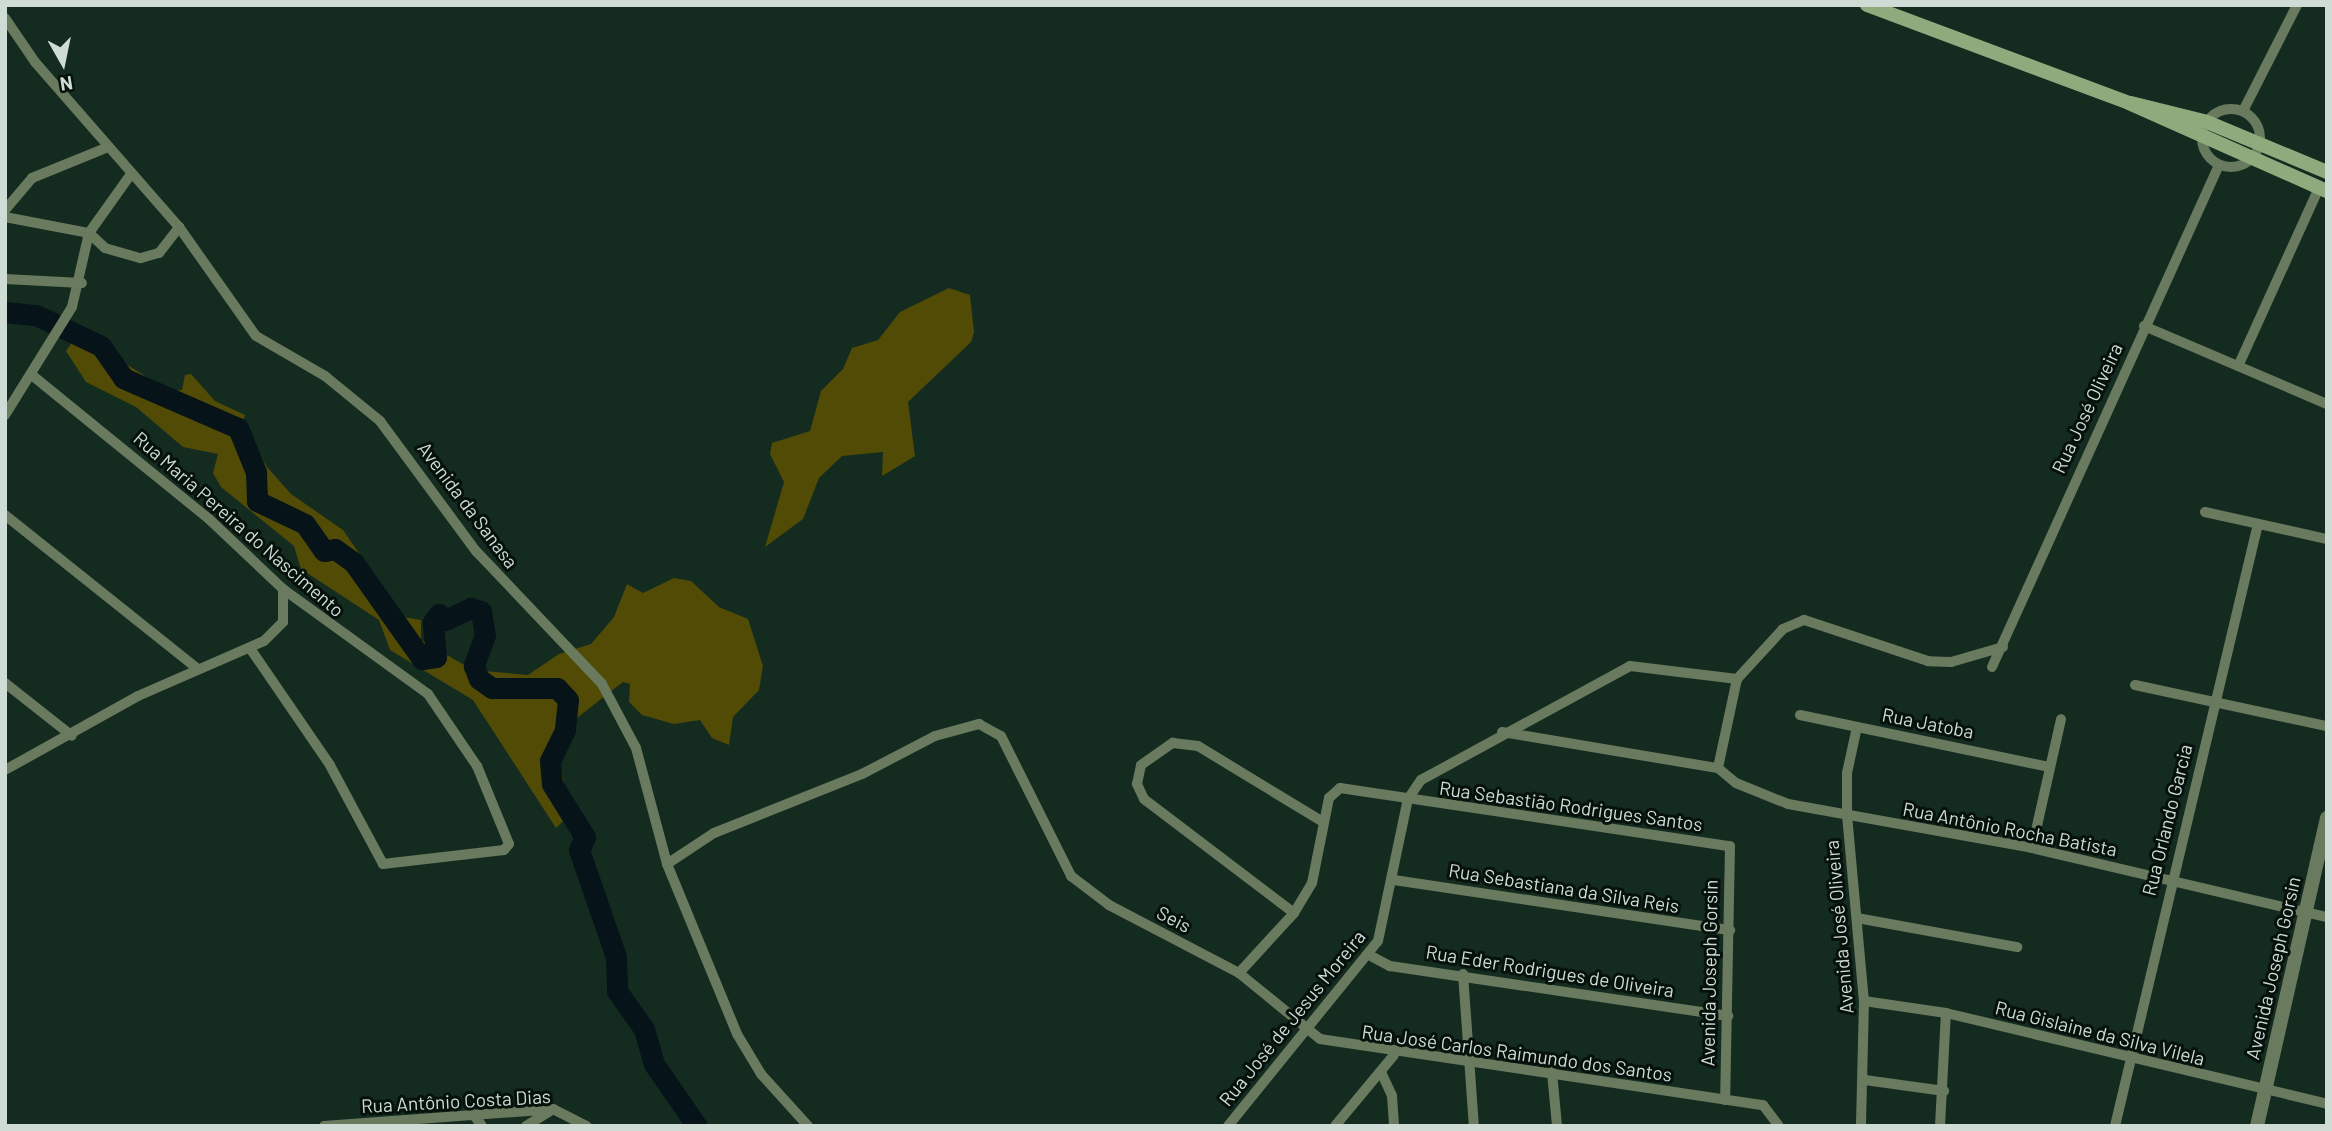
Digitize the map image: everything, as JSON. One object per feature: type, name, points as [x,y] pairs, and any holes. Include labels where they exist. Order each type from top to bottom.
[{"type":"main road","points":[[1867,5],[2129,103],[2323,189]]},
{"type":"main road","points":[[2129,103],[2207,122],[2327,172]]},
{"type":"street","points":[[2243,111],[2297,5]]},
{"type":"street","name":"Avenida da Sanasa","points":[[5,18],[131,174],[179,227],[256,336],[325,376],[380,421],[476,551],[602,684],[636,748],[667,864],[737,1034],[761,1074],[808,1126]]},
{"type":"street","points":[[2230,109],[2243,111],[2259,130],[2260,143],[2252,158],[2231,167],[2219,164],[2202,136],[2207,122],[2230,109]]},
{"type":"street","points":[[5,210],[32,178],[108,146]]},
{"type":"street","name":"Rua José Oliveira","points":[[1992,667],[2219,164]]},
{"type":"street","points":[[5,415],[33,376],[72,307],[82,283],[89,233],[131,174]]},
{"type":"street","points":[[2240,362],[2323,189]]},
{"type":"street","points":[[5,217],[89,233],[106,248],[145,258],[159,253],[179,227]]},
{"type":"street","points":[[5,279],[82,283]]},
{"type":"street","points":[[2144,326],[2240,362],[2327,404]]},
{"type":"street","name":"Rua Maria Pereira do Nascimento","points":[[33,376],[209,519],[283,589],[428,694],[477,766],[510,838],[504,850],[383,864],[330,765],[250,648]]},
{"type":"street","points":[[2205,512],[2327,539]]},
{"type":"street","points":[[5,515],[198,670]]},
{"type":"street","name":"Rua Orlando Garcia","points":[[2115,1126],[2170,879],[2258,524]]},
{"type":"street","points":[[5,770],[198,670],[250,648],[284,622],[283,589]]},
{"type":"street","points":[[1502,732],[1718,768],[1737,679],[1783,629],[1804,620],[1826,622],[1928,661],[1951,662],[2003,647]]},
{"type":"street","points":[[1408,799],[1441,764],[1630,666],[1737,679]]},
{"type":"street","points":[[5,683],[72,736]]},
{"type":"street","points":[[2135,685],[2327,726]]},
{"type":"street","name":"Rua Jatoba","points":[[1800,715],[2049,767]]},
{"type":"street","points":[[2032,848],[2062,719]]},
{"type":"street","name":"Seis","points":[[667,864],[714,833],[862,774],[934,736],[979,724],[1002,736],[1042,824],[1070,876],[1088,890],[1239,973],[1307,1031]]},
{"type":"street","name":"Avenida José Oliveira","points":[[1857,727],[1847,816],[1864,1001],[1865,1080],[1861,1126]]},
{"type":"street","points":[[1239,973],[1294,913],[1312,883],[1323,822],[1198,746],[1173,743],[1140,765],[1137,784],[1144,799],[1294,913]]},
{"type":"street","name":"Rua Antônio Rocha Batista","points":[[1718,768],[1733,781],[1768,796],[1847,816],[2032,848],[2327,917]]},
{"type":"street","name":"Rua Sebastião Rodrigues Santos","points":[[1323,822],[1329,798],[1340,788],[1730,846]]},
{"type":"street","name":"Rua José de Jesus Moreira","points":[[1228,1126],[1369,955],[1385,925],[1408,799]]},
{"type":"street","name":"Avenida Joseph Gorsin","points":[[2257,1126],[2327,818]]},
{"type":"street","name":"Avenida Joseph Gorsin","points":[[1725,1100],[1730,846]]},
{"type":"street","name":"Rua Sebastiana da Silva Reis","points":[[1394,880],[1730,930]]},
{"type":"street","points":[[1857,918],[2017,947]]},
{"type":"street","name":"Rua Eder Rodrigues de Oliveira","points":[[1369,955],[1390,966],[1463,974],[1728,1016]]},
{"type":"street","points":[[1463,974],[1474,1126]]},
{"type":"street","name":"Rua Gislaine da Silva Vilela","points":[[1864,1001],[1946,1013],[2327,1104]]},
{"type":"street","points":[[1940,1126],[1944,1091],[1946,1013]]},
{"type":"street","name":"Rua José Carlos Raimundo dos Santos","points":[[1307,1031],[1335,1046],[1552,1072],[1763,1105],[1779,1126]]},
{"type":"street","points":[[1335,1126],[1394,1055]]},
{"type":"street","points":[[1381,1072],[1392,1096],[1394,1126]]},
{"type":"street","points":[[1552,1072],[1557,1126]]},
{"type":"street","points":[[1865,1080],[1944,1091]]},
{"type":"street","points":[[526,1126],[553,1110]]},
{"type":"street","name":"Rua Antônio Costa Dias","points":[[324,1126],[372,1124],[472,1113],[553,1110],[587,1126]]},
{"type":"street","points":[[472,1113],[482,1126]]},
{"type":"shaded area","points":[[949,288],[970,295],[974,332],[971,342],[908,402],[915,456],[882,476],[883,452],[842,456],[819,478],[803,519],[765,547],[784,482],[770,454],[772,443],[810,431],[821,391],[843,369],[852,348],[878,340],[900,312]]},
{"type":"shaded area","points":[[78,334],[169,391],[182,390],[185,375],[191,374],[215,401],[245,415],[242,426],[267,467],[291,494],[343,530],[403,617],[421,620],[421,640],[473,670],[528,675],[559,654],[591,644],[614,617],[627,584],[643,593],[674,578],[691,581],[719,607],[748,619],[763,666],[759,690],[733,717],[729,745],[712,738],[700,720],[674,724],[642,715],[629,702],[630,684],[623,682],[578,717],[559,754],[569,815],[556,828],[473,700],[390,650],[379,620],[301,569],[294,546],[221,487],[213,473],[218,454],[183,447],[136,407],[86,382],[66,351]]},
{"type":"waterway","points":[[5,312],[36,315],[101,346],[123,378],[238,428],[256,472],[257,501],[305,524],[324,551],[335,549],[354,563],[422,659],[436,657],[433,622],[439,614],[445,620],[471,608],[481,611],[485,635],[474,666],[479,679],[492,688],[557,688],[568,700],[565,730],[550,761],[552,784],[585,837],[579,850],[616,957],[617,991],[644,1029],[654,1064],[697,1126]]}]
